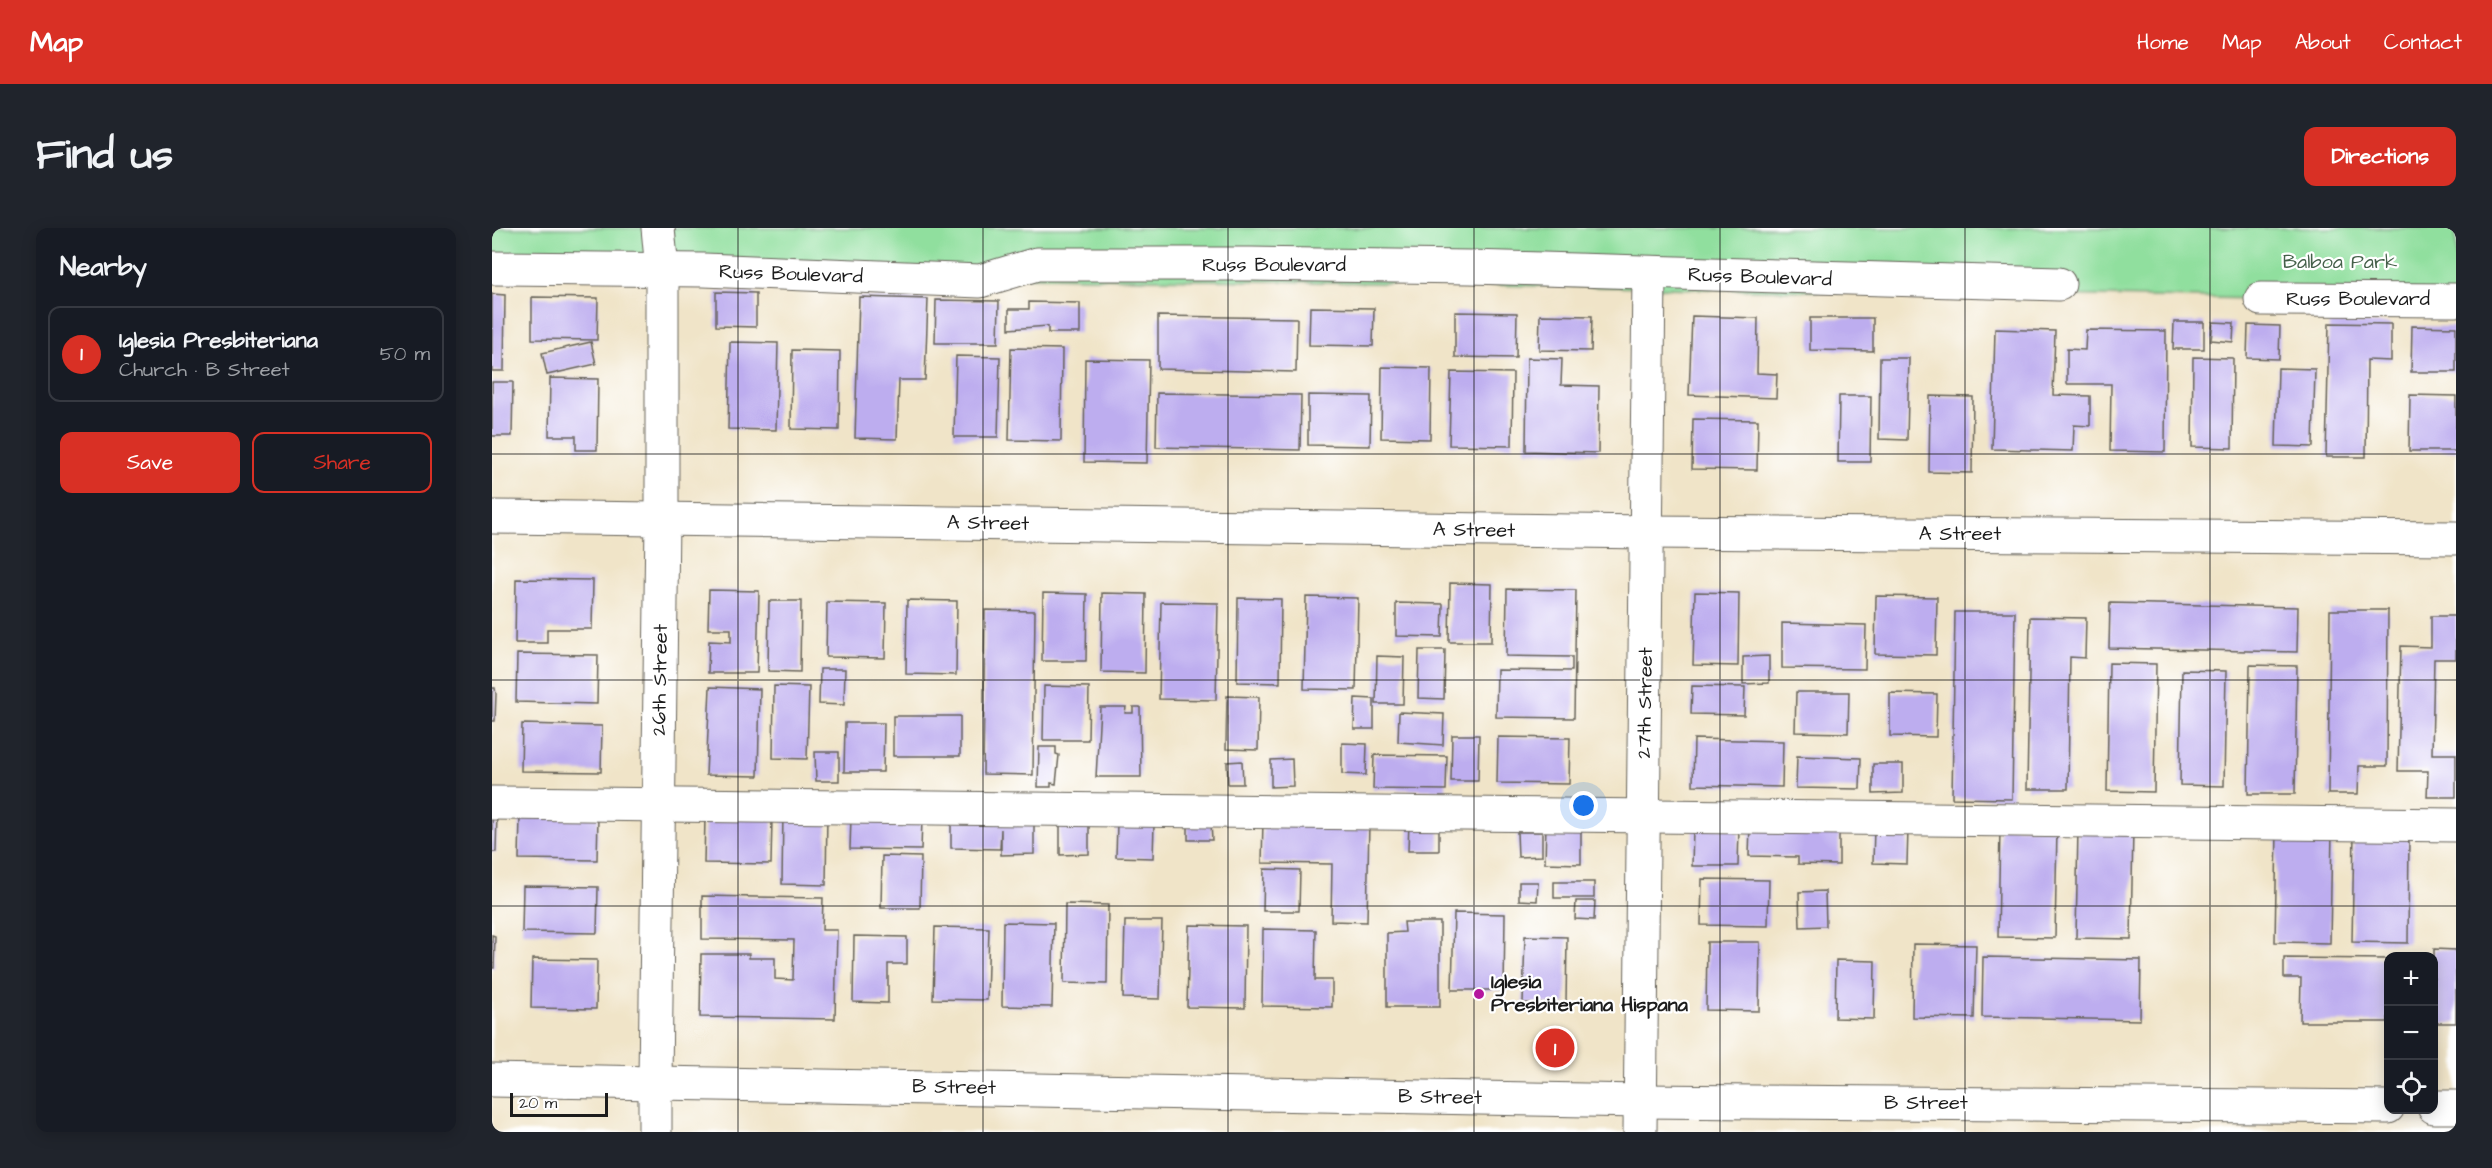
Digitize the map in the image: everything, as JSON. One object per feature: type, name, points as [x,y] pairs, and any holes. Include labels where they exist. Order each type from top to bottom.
[{"type":"street","name":"26th Street","points":[[655,1132],[662,519],[662,270],[658,228]]},
{"type":"street","name":"Russ Boulevard","points":[[492,268],[662,270],[980,281],[1037,264],[1470,267],[1648,274],[2059,284]]},
{"type":"street","name":"27th Street","points":[[1641,1117],[1648,532],[1648,274]]},
{"type":"street","name":"Russ Boulevard","points":[[2260,299],[2456,300]]},
{"type":"street","name":"A Street","points":[[492,518],[1648,532],[2456,538]]},
{"type":"street","points":[[492,803],[2456,825]]},
{"type":"street","name":"B Street","points":[[492,1080],[655,1081],[1641,1117],[2384,1107]]},
{"type":"street","points":[[2438,1107],[2456,1107]]},
{"type":"green space","name":"Balboa Park","points":[[492,228],[2456,228],[2456,296],[2261,299],[492,267]]},
{"type":"building","points":[[716,292],[756,293],[756,327],[716,326]]},
{"type":"building","points":[[492,294],[505,295],[504,371],[492,371]]},
{"type":"building","points":[[532,297],[598,298],[597,340],[532,339]]},
{"type":"building","points":[[859,297],[928,299],[925,380],[899,380],[897,439],[855,438]]},
{"type":"building","points":[[936,300],[999,301],[998,343],[935,343]]},
{"type":"building","points":[[1029,302],[1080,303],[1080,333],[1048,333],[1048,326],[1009,329],[1009,309],[1029,309]]},
{"type":"building","points":[[1310,307],[1374,308],[1373,346],[1309,345]]},
{"type":"building","points":[[1455,312],[1517,313],[1516,358],[1455,357]]},
{"type":"building","points":[[1540,315],[1592,316],[1591,351],[1539,350]]},
{"type":"building","points":[[1158,316],[1297,318],[1296,372],[1158,369]]},
{"type":"building","points":[[1692,316],[1758,318],[1757,373],[1777,374],[1776,398],[1689,395]]},
{"type":"building","points":[[1810,318],[1873,318],[1873,351],[1810,350]]},
{"type":"building","points":[[2174,322],[2204,322],[2204,349],[2173,349]]},
{"type":"building","points":[[2213,322],[2234,323],[2233,342],[2211,340]]},
{"type":"building","points":[[2329,323],[2391,324],[2391,361],[2367,360],[2366,457],[2326,457]]},
{"type":"building","points":[[2248,325],[2280,326],[2279,359],[2247,358]]},
{"type":"building","points":[[2412,326],[2456,327],[2456,372],[2411,372]]},
{"type":"building","points":[[1995,329],[2055,331],[2053,395],[2090,396],[2090,426],[2074,425],[2073,451],[1992,449]]},
{"type":"building","points":[[2086,330],[2166,331],[2165,452],[2110,451],[2111,384],[2067,384],[2067,349],[2085,350]]},
{"type":"building","points":[[591,342],[596,364],[547,375],[542,353]]},
{"type":"building","points":[[730,342],[778,343],[776,430],[728,429]]},
{"type":"building","points":[[1011,348],[1062,349],[1061,441],[1009,440]]},
{"type":"building","points":[[792,350],[840,351],[839,430],[791,429]]},
{"type":"building","points":[[956,356],[1000,357],[998,437],[954,437]]},
{"type":"building","points":[[2193,357],[2233,358],[2232,448],[2192,447]]},
{"type":"building","points":[[1527,358],[1562,359],[1561,385],[1599,386],[1598,453],[1526,451]]},
{"type":"building","points":[[1880,358],[1909,358],[1907,440],[1879,439]]},
{"type":"building","points":[[1085,359],[1149,360],[1147,463],[1084,462]]},
{"type":"building","points":[[1382,367],[1431,368],[1430,439],[1381,438]]},
{"type":"building","points":[[2278,368],[2315,369],[2313,447],[2276,446]]},
{"type":"building","points":[[1451,372],[1513,373],[1512,446],[1449,445]]},
{"type":"building","points":[[550,378],[598,379],[597,450],[576,450],[576,436],[549,436]]},
{"type":"building","points":[[492,382],[513,382],[512,436],[492,436]]},
{"type":"building","points":[[1157,393],[1301,395],[1300,450],[1156,447]]},
{"type":"building","points":[[1308,395],[1371,396],[1370,446],[1308,445]]},
{"type":"building","points":[[2410,395],[2456,396],[2456,451],[2409,451]]},
{"type":"building","points":[[1839,396],[1871,396],[1870,462],[1838,462]]},
{"type":"building","points":[[1930,396],[1973,397],[1972,473],[1929,472]]},
{"type":"building","points":[[1693,419],[1758,420],[1757,470],[1692,469]]},
{"type":"building","points":[[516,579],[593,580],[592,629],[547,629],[547,643],[515,643]]},
{"type":"building","points":[[1450,583],[1492,584],[1491,642],[1449,642]]},
{"type":"building","points":[[1507,589],[1576,590],[1574,718],[1496,717],[1497,670],[1572,671],[1572,657],[1506,656]]},
{"type":"building","points":[[709,590],[759,591],[757,673],[708,673],[709,641],[731,642],[731,629],[708,629]]},
{"type":"building","points":[[1695,592],[1739,593],[1738,666],[1693,665]]},
{"type":"building","points":[[1043,593],[1087,594],[1086,661],[1042,661]]},
{"type":"building","points":[[1102,593],[1146,594],[1145,673],[1101,672]]},
{"type":"building","points":[[1876,596],[1937,597],[1936,655],[1875,654]]},
{"type":"building","points":[[1306,597],[1358,598],[1356,690],[1304,689]]},
{"type":"building","points":[[1238,598],[1281,599],[1280,683],[1237,682]]},
{"type":"building","points":[[907,600],[957,601],[956,675],[906,674]]},
{"type":"building","points":[[769,601],[801,601],[800,672],[768,671]]},
{"type":"building","points":[[827,602],[886,603],[885,658],[826,657]]},
{"type":"building","points":[[1161,602],[1218,603],[1216,700],[1159,699]]},
{"type":"building","points":[[1396,603],[1443,604],[1442,637],[1396,636]]},
{"type":"building","points":[[2110,603],[2298,607],[2297,652],[2109,648]]},
{"type":"building","points":[[985,610],[1035,611],[1033,775],[983,774]]},
{"type":"building","points":[[2330,610],[2388,610],[2387,766],[2359,766],[2358,794],[2328,794]]},
{"type":"building","points":[[1955,612],[2015,612],[2012,799],[1952,798]]},
{"type":"building","points":[[2431,616],[2456,616],[2456,659],[2434,659],[2432,754],[2456,754],[2456,797],[2427,797],[2428,771],[2398,771],[2401,646],[2431,647]]},
{"type":"building","points":[[2030,617],[2086,618],[2085,658],[2070,657],[2068,789],[2027,789]]},
{"type":"building","points":[[1782,623],[1866,625],[1865,669],[1782,668]]},
{"type":"building","points":[[1419,650],[1445,650],[1444,699],[1418,698]]},
{"type":"building","points":[[517,654],[598,655],[597,704],[516,702]]},
{"type":"building","points":[[1377,656],[1404,657],[1403,704],[1376,704]]},
{"type":"building","points":[[1769,656],[1769,683],[1743,684],[1743,657]]},
{"type":"building","points":[[2109,663],[2156,664],[2154,792],[2107,791]]},
{"type":"building","points":[[2250,665],[2297,666],[2295,794],[2248,794]]},
{"type":"building","points":[[820,669],[845,669],[844,705],[819,704]]},
{"type":"building","points":[[2182,670],[2226,671],[2224,786],[2180,785]]},
{"type":"building","points":[[774,686],[809,687],[807,759],[773,758]]},
{"type":"building","points":[[1044,686],[1089,687],[1088,740],[1043,740]]},
{"type":"building","points":[[1692,686],[1745,687],[1744,715],[1691,714]]},
{"type":"building","points":[[710,687],[760,689],[758,776],[706,775]]},
{"type":"building","points":[[492,688],[495,688],[496,694],[495,721],[492,721]]},
{"type":"building","points":[[1796,692],[1849,692],[1848,733],[1795,732]]},
{"type":"building","points":[[1890,693],[1937,694],[1936,737],[1890,736]]},
{"type":"building","points":[[1227,696],[1259,697],[1258,750],[1226,749]]},
{"type":"building","points":[[1355,698],[1374,699],[1374,729],[1354,729]]},
{"type":"building","points":[[1100,707],[1126,707],[1125,713],[1133,713],[1133,707],[1140,707],[1141,777],[1096,777]]},
{"type":"building","points":[[1399,712],[1444,714],[1443,745],[1398,742]]},
{"type":"building","points":[[893,716],[960,716],[960,756],[893,756]]},
{"type":"building","points":[[845,723],[884,723],[883,772],[844,772]]},
{"type":"building","points":[[522,724],[602,726],[601,772],[521,771]]},
{"type":"building","points":[[1452,735],[1479,735],[1478,781],[1451,781]]},
{"type":"building","points":[[1498,737],[1570,738],[1569,784],[1497,783]]},
{"type":"building","points":[[1694,739],[1783,741],[1782,787],[1693,785]]},
{"type":"building","points":[[1342,743],[1367,744],[1366,775],[1342,774]]},
{"type":"building","points":[[1039,747],[1056,747],[1056,754],[1059,755],[1056,784],[1051,783],[1051,787],[1038,787]]},
{"type":"building","points":[[815,752],[839,752],[839,781],[816,781]]},
{"type":"building","points":[[1374,755],[1447,756],[1446,790],[1373,789]]},
{"type":"building","points":[[1797,756],[1861,758],[1860,789],[1796,788]]},
{"type":"building","points":[[1292,759],[1293,786],[1271,787],[1271,760]]},
{"type":"building","points":[[1242,761],[1243,784],[1228,784],[1227,762]]},
{"type":"building","points":[[1873,764],[1903,764],[1903,793],[1873,794]]},
{"type":"building","points":[[783,812],[827,813],[826,885],[782,884]]},
{"type":"building","points":[[492,813],[497,813],[496,852],[492,852]]},
{"type":"building","points":[[520,816],[598,817],[597,860],[519,859]]},
{"type":"building","points":[[705,817],[772,818],[771,864],[704,863]]},
{"type":"building","points":[[851,817],[922,818],[921,850],[850,849]]},
{"type":"building","points":[[951,820],[1034,821],[1034,854],[1001,855],[1001,829],[1000,849],[951,848]]},
{"type":"building","points":[[1263,820],[1369,822],[1367,922],[1331,921],[1332,864],[1262,863]]},
{"type":"building","points":[[1188,822],[1211,823],[1212,840],[1188,840]]},
{"type":"building","points":[[1409,822],[1439,822],[1439,851],[1408,851]]},
{"type":"building","points":[[1060,823],[1089,823],[1089,854],[1060,855]]},
{"type":"building","points":[[1117,823],[1154,824],[1153,858],[1116,857]]},
{"type":"building","points":[[1546,823],[1581,824],[1581,864],[1545,863]]},
{"type":"building","points":[[1750,825],[1839,827],[1839,865],[1798,864],[1798,857],[1749,856]]},
{"type":"building","points":[[2000,827],[2057,828],[2055,938],[1998,937]]},
{"type":"building","points":[[2078,827],[2133,828],[2131,939],[2076,938]]},
{"type":"building","points":[[1693,828],[1739,828],[1738,866],[1692,866]]},
{"type":"building","points":[[1874,828],[1908,829],[1907,864],[1873,863]]},
{"type":"building","points":[[2277,829],[2332,830],[2330,943],[2275,942]]},
{"type":"building","points":[[1517,832],[1542,832],[1542,856],[1518,857]]},
{"type":"building","points":[[2354,832],[2409,833],[2408,943],[2352,942]]},
{"type":"building","points":[[882,856],[921,857],[920,908],[881,908]]},
{"type":"building","points":[[1264,869],[1300,870],[1299,911],[1263,911]]},
{"type":"building","points":[[1702,879],[1769,880],[1768,926],[1701,925]]},
{"type":"building","points":[[1519,882],[1538,882],[1537,901],[1519,900]]},
{"type":"building","points":[[1554,882],[1594,882],[1594,898],[1554,898]]},
{"type":"building","points":[[523,886],[598,887],[597,933],[522,932]]},
{"type":"building","points":[[1825,891],[1826,926],[1800,927],[1799,892]]},
{"type":"building","points":[[702,896],[823,898],[822,930],[837,930],[835,1019],[700,1017],[701,954],[749,954],[749,958],[775,958],[775,979],[793,980],[794,940],[702,939]]},
{"type":"building","points":[[1576,901],[1595,901],[1594,920],[1575,919]]},
{"type":"building","points":[[1065,904],[1108,905],[1107,984],[1064,983]]},
{"type":"building","points":[[1454,913],[1505,914],[1504,990],[1452,990]]},
{"type":"building","points":[[1125,921],[1162,921],[1160,999],[1123,998]]},
{"type":"building","points":[[1003,922],[1054,923],[1052,1007],[1002,1006]]},
{"type":"building","points":[[1404,922],[1440,922],[1440,1007],[1387,1007],[1387,933],[1405,932]]},
{"type":"building","points":[[1189,925],[1246,926],[1245,1008],[1187,1007]]},
{"type":"building","points":[[935,927],[989,928],[987,1000],[933,999]]},
{"type":"building","points":[[1263,929],[1316,930],[1315,980],[1332,980],[1332,1007],[1262,1006]]},
{"type":"building","points":[[492,935],[495,936],[494,968],[492,968]]},
{"type":"building","points":[[854,936],[907,937],[907,964],[888,964],[888,1003],[853,1002]]},
{"type":"building","points":[[1525,936],[1567,937],[1566,1004],[1523,1003]]},
{"type":"building","points":[[1707,942],[1760,942],[1759,1011],[1706,1010]]},
{"type":"building","points":[[1913,944],[1976,945],[1974,1018],[1912,1017]]},
{"type":"building","points":[[2434,949],[2456,950],[2456,1023],[2438,1023],[2438,952],[2434,952]]},
{"type":"building","points":[[1983,957],[2141,960],[2140,1020],[1982,1017]]},
{"type":"building","points":[[2284,958],[2384,959],[2384,1022],[2300,1022],[2301,978],[2284,978]]},
{"type":"building","points":[[532,959],[597,960],[596,1009],[531,1008]]},
{"type":"building","points":[[1836,960],[1875,961],[1874,1019],[1835,1018]]},
{"type":"place","name":"Iglesia Presbiteriana Hispana","points":[[1479,994]]},
{"type":"place","name":"Iglesia Presbiteriana","points":[[1555,1048]]}]
